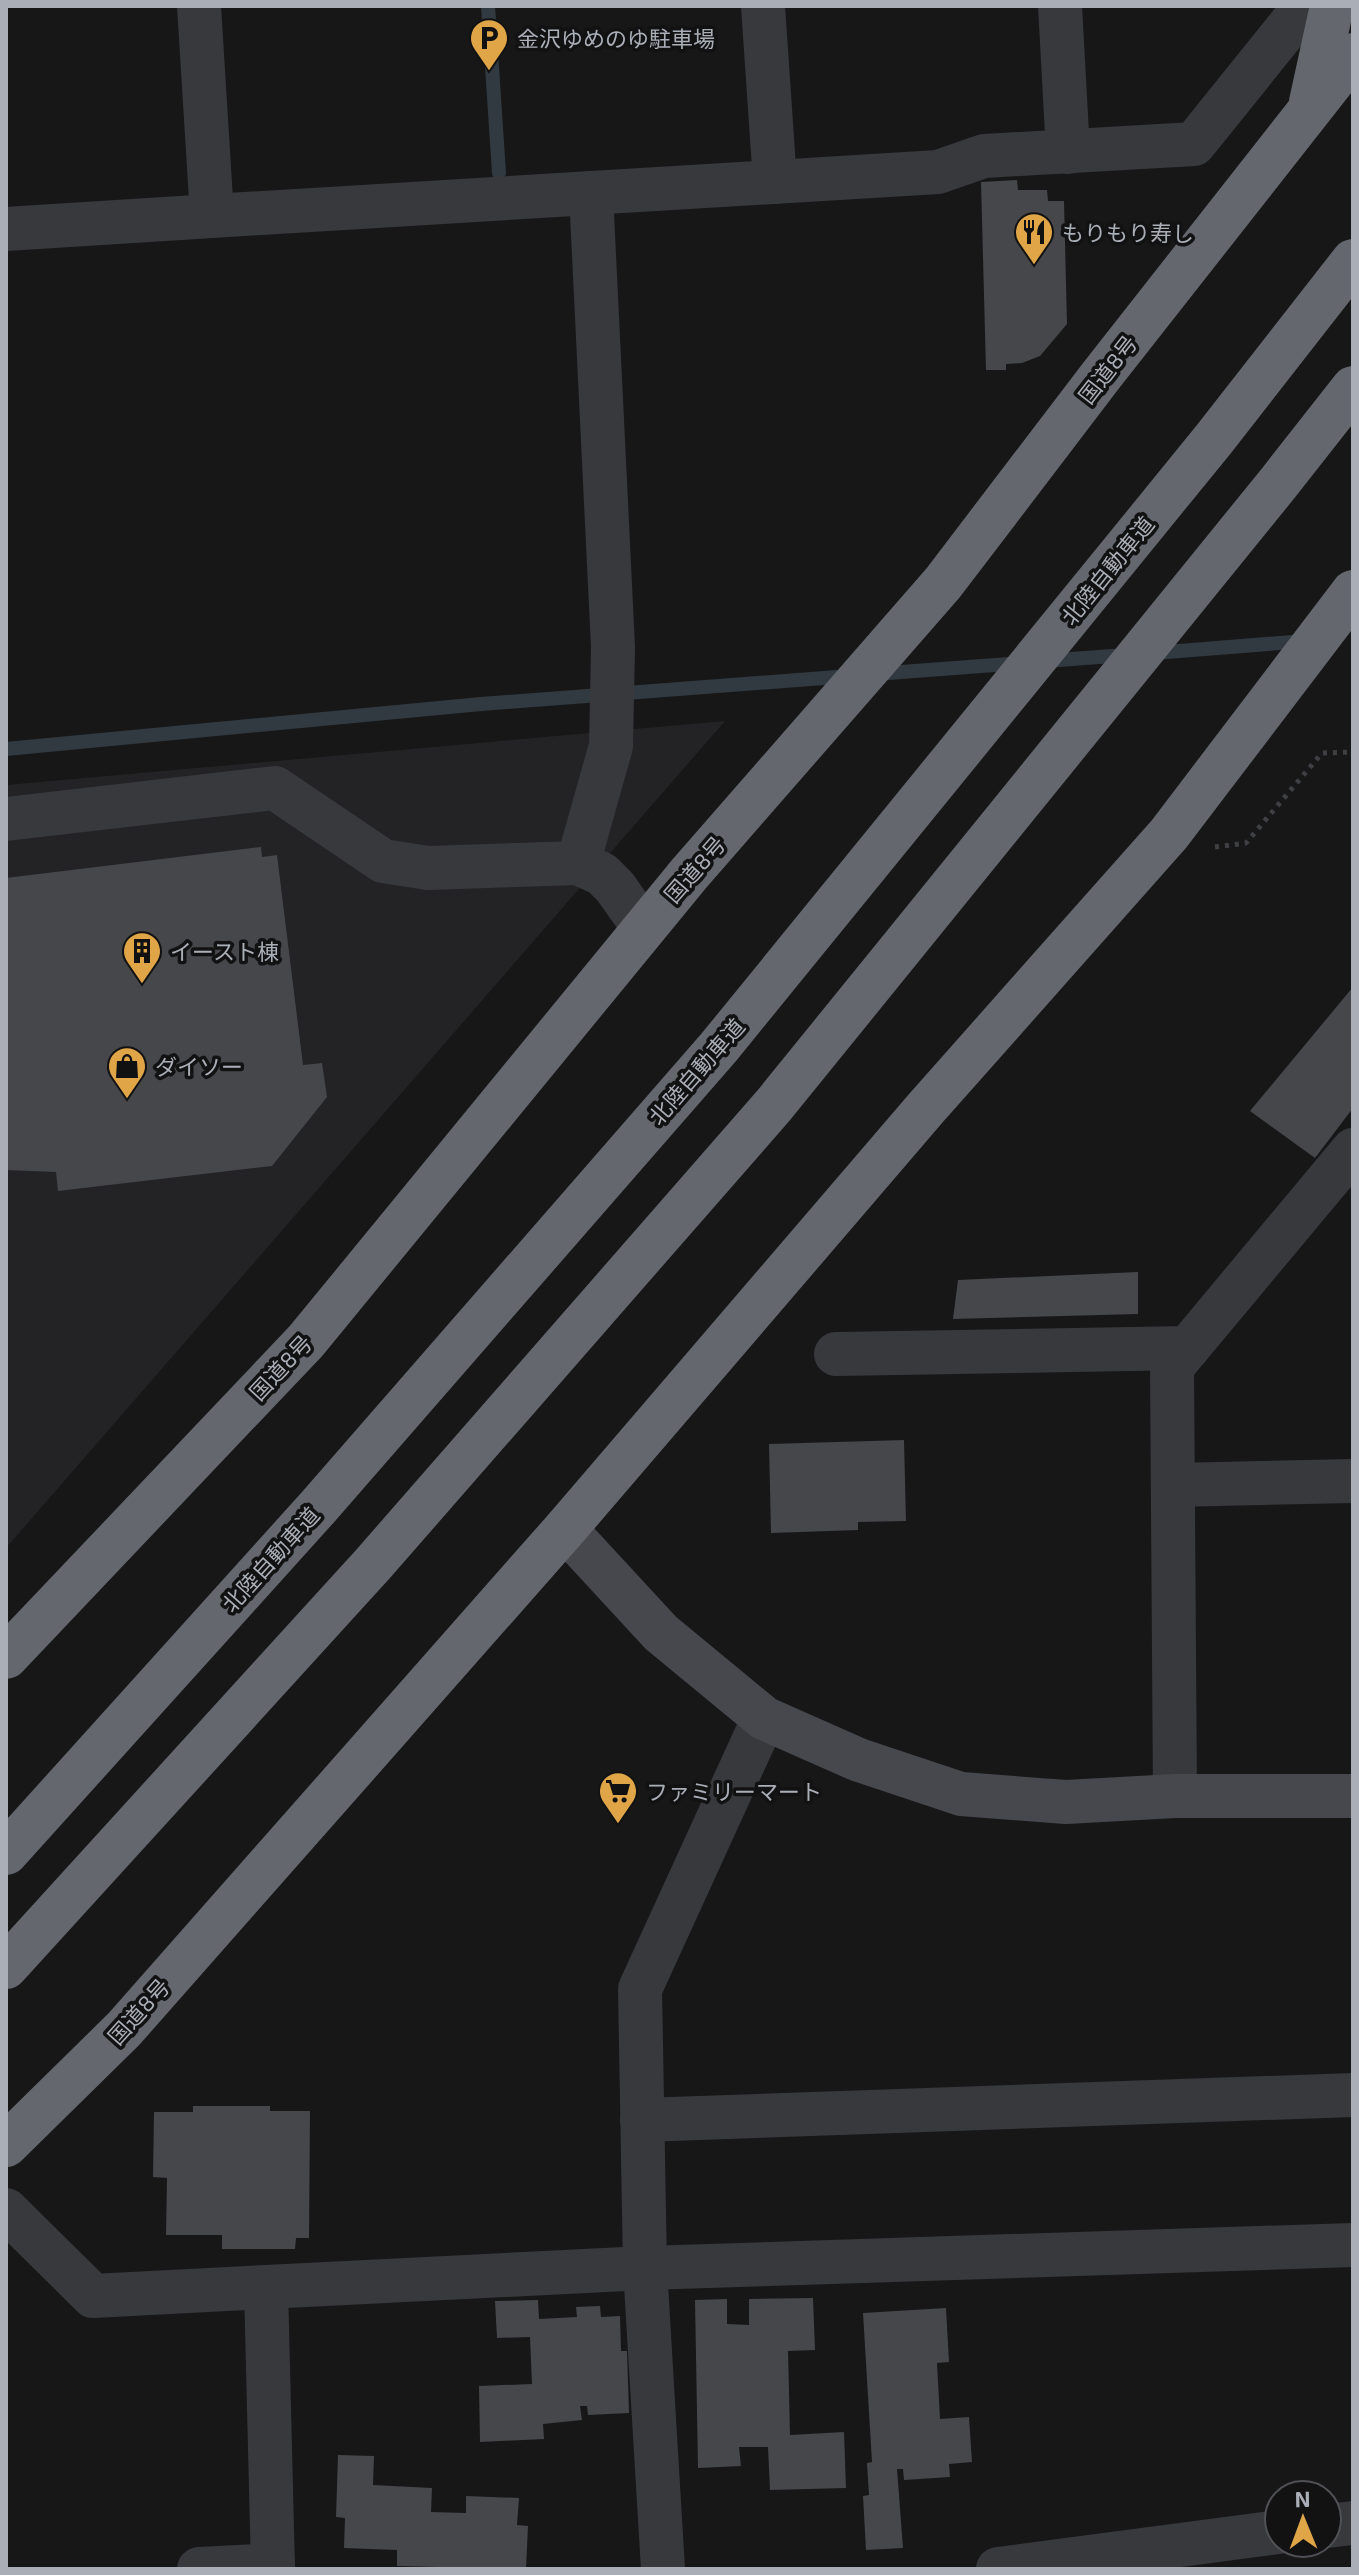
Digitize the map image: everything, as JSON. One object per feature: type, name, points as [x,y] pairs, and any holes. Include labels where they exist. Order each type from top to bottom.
[{"type":"highway","points":[[1309,112],[1332,6]]},
{"type":"highway","name":"国道8号","points":[[6,1657],[306,1341],[689,874],[943,583],[1353,55]]},
{"type":"highway","name":"北陸自動車道","points":[[6,1853],[319,1506],[719,1047],[1204,452],[1353,261]]},
{"type":"highway","points":[[6,1967],[373,1564],[774,1105],[1353,388]]},
{"type":"highway","name":"国道8号","points":[[6,2145],[124,2029],[565,1529],[926,1108],[1160,844],[1353,592]]},
{"type":"street","points":[[199,6],[212,216]]},
{"type":"street","points":[[763,6],[775,182]]},
{"type":"street","points":[[1060,6],[1068,152]]},
{"type":"street","points":[[6,229],[938,172],[984,156],[1194,144],[1305,6]]},
{"type":"street","points":[[578,863],[611,746],[613,647],[591,193]]},
{"type":"street","points":[[6,819],[275,788],[383,861],[428,868],[578,863],[602,874],[644,928]]},
{"type":"street","points":[[1175,1796],[1172,1367],[1337,1189],[1353,1150]]},
{"type":"street","points":[[836,1354],[1188,1348]]},
{"type":"street","points":[[1173,1485],[1353,1481]]},
{"type":"street","points":[[565,1529],[661,1633],[764,1718],[859,1760],[961,1794],[1066,1802],[1175,1796],[1353,1796]]},
{"type":"street","points":[[663,2569],[645,2268],[640,1989],[764,1718]]},
{"type":"street","points":[[642,2120],[1353,2095]]},
{"type":"street","points":[[6,2210],[93,2296],[645,2268],[1353,2245]]},
{"type":"street","points":[[199,2569],[273,2567],[266,2287]]},
{"type":"street","points":[[998,2569],[1263,2534]]},
{"type":"path","points":[[1160,844],[1246,843],[1322,753],[1353,752]]},
{"type":"shaded area","points":[[725,721],[6,1548],[6,785]]},
{"type":"building","points":[[1017,180],[1018,190],[1047,190],[1048,201],[1064,201],[1067,324],[1040,356],[1022,363],[1006,364],[1006,370],[986,370],[981,182]]},
{"type":"building","name":"イースト棟","points":[[261,847],[262,857],[277,855],[303,1065],[322,1063],[327,1097],[272,1166],[58,1191],[56,1172],[6,1170],[6,878]]},
{"type":"building","points":[[1353,987],[1353,1108],[1315,1158],[1250,1111]]},
{"type":"building","points":[[1138,1272],[1138,1314],[953,1319],[958,1280]]},
{"type":"building","points":[[904,1440],[906,1521],[858,1522],[858,1530],[771,1533],[769,1444]]},
{"type":"building","points":[[193,2106],[270,2106],[270,2111],[310,2111],[309,2238],[296,2238],[295,2249],[222,2249],[222,2235],[166,2235],[167,2178],[153,2177],[154,2112],[193,2112]]},
{"type":"building","points":[[813,2298],[815,2350],[788,2351],[790,2435],[844,2432],[846,2488],[770,2490],[768,2447],[739,2447],[741,2466],[698,2468],[695,2300],[727,2299],[727,2324],[749,2325],[749,2299]]},
{"type":"building","points":[[538,2300],[539,2319],[577,2317],[576,2307],[600,2306],[601,2317],[620,2316],[621,2351],[627,2351],[629,2413],[588,2415],[587,2406],[580,2406],[582,2420],[543,2424],[544,2439],[480,2442],[479,2386],[532,2384],[530,2337],[497,2338],[495,2301]]},
{"type":"building","points":[[946,2308],[949,2362],[937,2363],[940,2419],[969,2417],[972,2462],[949,2464],[950,2477],[904,2480],[903,2469],[897,2469],[903,2548],[866,2550],[863,2496],[869,2495],[867,2463],[872,2462],[863,2313]]},
{"type":"building","points":[[338,2455],[374,2456],[373,2485],[432,2488],[431,2512],[466,2513],[466,2496],[519,2498],[517,2525],[528,2526],[526,2569],[397,2566],[397,2550],[344,2548],[345,2518],[336,2517]]},
{"type":"waterway","points":[[488,6],[499,173]]},
{"type":"waterway","points":[[1154,653],[1305,641]]},
{"type":"waterway","points":[[1046,661],[1125,655]]},
{"type":"waterway","points":[[875,674],[1022,663]]},
{"type":"waterway","points":[[6,749],[481,704],[850,676]]},
{"type":"place","name":"金沢ゆめのゆ駐車場","points":[[489,72]]},
{"type":"place","name":"もりもり寿し","points":[[1034,266]]},
{"type":"place","name":"イースト棟","points":[[142,985]]},
{"type":"place","name":"ダイソー","points":[[127,1100]]},
{"type":"place","name":"ファミリーマート","points":[[618,1825]]}]
